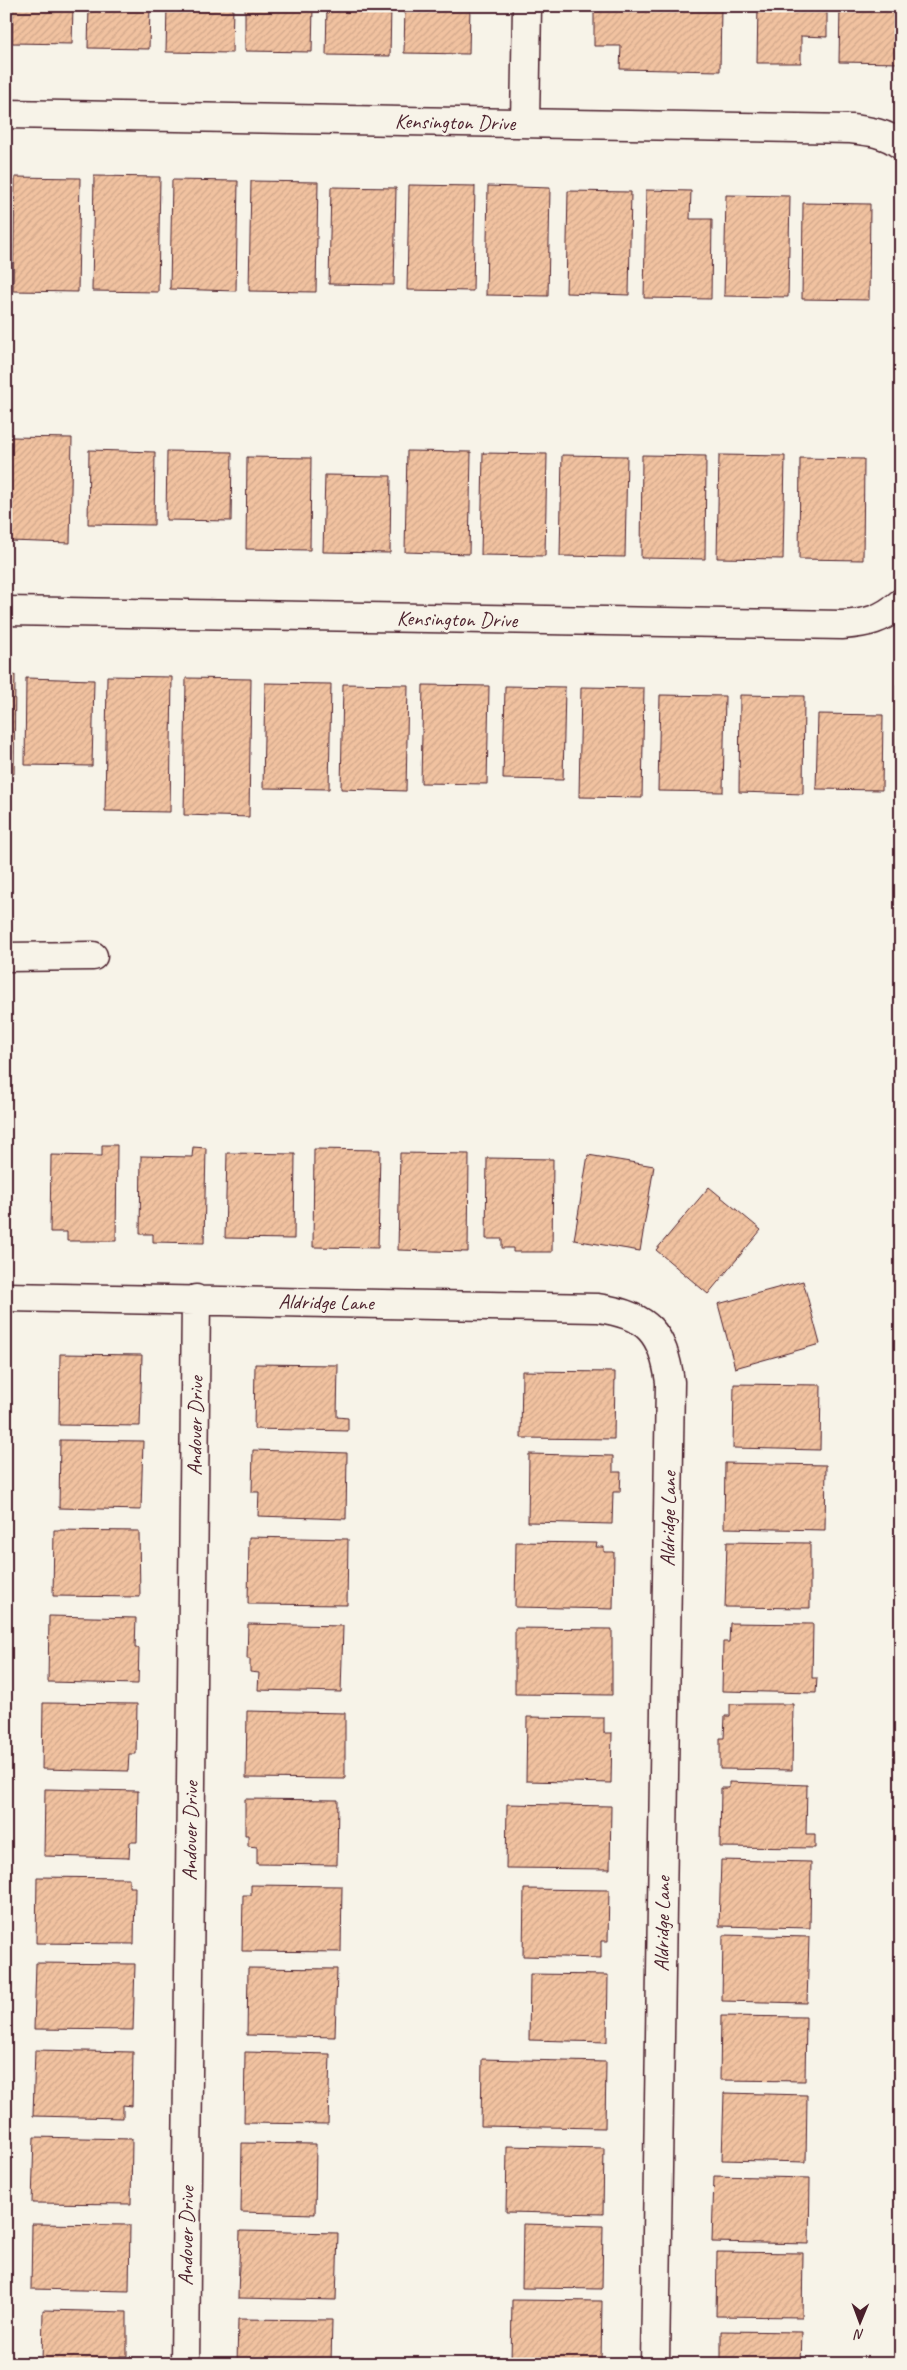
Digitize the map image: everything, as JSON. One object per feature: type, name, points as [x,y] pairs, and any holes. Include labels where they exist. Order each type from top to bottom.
[{"type":"street","points":[[525,123],[527,6]]},
{"type":"street","name":"Kensington Drive","points":[[6,114],[851,129],[874,131],[894,139],[901,145]]},
{"type":"street","name":"Kensington Drive","points":[[6,611],[842,626],[867,623],[887,614],[901,603]]},
{"type":"street","points":[[6,957],[93,956]]},
{"type":"street","name":"Aldridge Lane","points":[[6,1297],[196,1299],[598,1308],[617,1310],[636,1318],[651,1329],[662,1342],[670,1382],[655,2364]]},
{"type":"street","name":"Andover Drive","points":[[185,2364],[196,1299]]},
{"type":"building","points":[[13,6],[73,6],[72,44],[12,43]]},
{"type":"building","points":[[89,6],[150,6],[149,49],[88,48]]},
{"type":"building","points":[[167,6],[233,6],[232,53],[166,52]]},
{"type":"building","points":[[245,6],[313,6],[312,52],[245,51]]},
{"type":"building","points":[[327,6],[391,6],[390,56],[326,55]]},
{"type":"building","points":[[405,6],[470,6],[469,54],[404,53]]},
{"type":"building","points":[[594,6],[721,6],[720,71],[620,69],[621,46],[594,46]]},
{"type":"building","points":[[758,6],[827,6],[827,37],[801,36],[801,63],[757,63]]},
{"type":"building","points":[[840,6],[901,6],[901,63],[839,62]]},
{"type":"building","points":[[94,176],[160,177],[158,292],[92,291]]},
{"type":"building","points":[[15,177],[80,178],[78,292],[13,291]]},
{"type":"building","points":[[172,180],[238,181],[236,291],[170,289]]},
{"type":"building","points":[[251,181],[318,182],[316,292],[249,291]]},
{"type":"building","points":[[409,185],[475,186],[473,291],[407,290]]},
{"type":"building","points":[[488,186],[550,188],[548,296],[486,295]]},
{"type":"building","points":[[331,187],[396,188],[394,285],[329,284]]},
{"type":"building","points":[[646,190],[691,191],[690,219],[712,219],[711,299],[644,298]]},
{"type":"building","points":[[568,191],[631,192],[629,295],[566,293]]},
{"type":"building","points":[[726,195],[790,196],[788,297],[724,296]]},
{"type":"building","points":[[803,203],[870,204],[869,300],[802,299]]},
{"type":"building","points":[[10,437],[72,438],[70,543],[9,541]]},
{"type":"building","points":[[89,450],[155,452],[154,525],[88,524]]},
{"type":"building","points":[[167,451],[232,452],[231,521],[166,520]]},
{"type":"building","points":[[407,451],[471,452],[469,554],[405,552]]},
{"type":"building","points":[[483,453],[547,454],[545,556],[481,555]]},
{"type":"building","points":[[562,455],[627,456],[625,557],[560,556]]},
{"type":"building","points":[[642,455],[706,456],[705,559],[641,558]]},
{"type":"building","points":[[719,455],[785,456],[783,559],[717,558]]},
{"type":"building","points":[[247,457],[311,458],[310,550],[246,549]]},
{"type":"building","points":[[800,458],[864,459],[863,560],[799,559]]},
{"type":"building","points":[[325,475],[391,476],[390,553],[323,552]]},
{"type":"building","points":[[6,675],[15,675],[14,774],[6,774]]},
{"type":"building","points":[[107,676],[172,677],[170,812],[105,811]]},
{"type":"building","points":[[26,678],[94,680],[92,766],[25,765]]},
{"type":"building","points":[[186,678],[251,679],[249,817],[184,815]]},
{"type":"building","points":[[265,683],[331,684],[329,789],[263,788]]},
{"type":"building","points":[[343,684],[408,685],[406,791],[341,789]]},
{"type":"building","points":[[897,684],[901,684],[901,782],[895,782]]},
{"type":"building","points":[[423,685],[489,686],[487,784],[421,783]]},
{"type":"building","points":[[505,686],[565,687],[563,780],[503,779]]},
{"type":"building","points":[[581,687],[644,688],[642,798],[579,797]]},
{"type":"building","points":[[660,695],[725,696],[723,792],[658,791]]},
{"type":"building","points":[[740,695],[804,696],[803,794],[739,792]]},
{"type":"building","points":[[818,714],[883,715],[882,790],[816,789]]},
{"type":"building","points":[[102,1145],[117,1145],[116,1241],[67,1241],[67,1232],[50,1232],[51,1155],[102,1156]]},
{"type":"building","points":[[193,1147],[206,1148],[204,1243],[153,1242],[153,1234],[140,1234],[141,1156],[192,1157]]},
{"type":"building","points":[[314,1149],[380,1150],[378,1248],[313,1247]]},
{"type":"building","points":[[227,1153],[295,1154],[294,1239],[225,1238]]},
{"type":"building","points":[[400,1153],[469,1154],[468,1252],[398,1250]]},
{"type":"building","points":[[588,1155],[654,1166],[640,1251],[574,1240]]},
{"type":"building","points":[[487,1158],[553,1159],[552,1252],[513,1252],[513,1248],[502,1248],[502,1239],[486,1239]]},
{"type":"building","points":[[709,1187],[761,1230],[708,1294],[656,1250]]},
{"type":"building","points":[[803,1281],[820,1344],[735,1368],[718,1304]]},
{"type":"building","points":[[60,1354],[142,1355],[140,1426],[59,1425]]},
{"type":"building","points":[[255,1364],[338,1365],[337,1417],[348,1418],[348,1431],[254,1429]]},
{"type":"building","points":[[522,1371],[615,1372],[614,1439],[521,1438]]},
{"type":"building","points":[[734,1384],[821,1385],[820,1450],[733,1448]]},
{"type":"building","points":[[60,1440],[143,1441],[141,1510],[59,1508]]},
{"type":"building","points":[[253,1450],[347,1453],[346,1519],[258,1516],[259,1492],[252,1492]]},
{"type":"building","points":[[529,1454],[613,1456],[613,1472],[621,1472],[620,1492],[613,1492],[612,1524],[528,1522]]},
{"type":"building","points":[[725,1463],[826,1465],[825,1530],[724,1528]]},
{"type":"building","points":[[54,1530],[139,1531],[140,1597],[53,1596]]},
{"type":"building","points":[[249,1537],[348,1539],[347,1605],[248,1604]]},
{"type":"building","points":[[516,1542],[597,1543],[596,1547],[604,1547],[604,1552],[614,1552],[613,1609],[515,1607]]},
{"type":"building","points":[[727,1542],[810,1543],[810,1608],[725,1607]]},
{"type":"building","points":[[49,1616],[136,1618],[135,1648],[139,1648],[138,1684],[48,1682]]},
{"type":"building","points":[[730,1623],[813,1624],[812,1678],[817,1678],[816,1693],[722,1691],[723,1642],[729,1642]]},
{"type":"building","points":[[248,1624],[343,1626],[341,1692],[258,1690],[259,1673],[250,1672],[250,1659],[247,1659]]},
{"type":"building","points":[[515,1628],[612,1629],[612,1695],[515,1694]]},
{"type":"building","points":[[43,1703],[137,1704],[136,1754],[129,1754],[128,1771],[42,1769]]},
{"type":"building","points":[[730,1704],[793,1704],[792,1770],[720,1769],[720,1738],[724,1738],[725,1716],[730,1716]]},
{"type":"building","points":[[247,1711],[345,1713],[345,1779],[246,1778]]},
{"type":"building","points":[[527,1717],[604,1718],[604,1733],[612,1733],[611,1783],[526,1781]]},
{"type":"building","points":[[729,1782],[807,1785],[806,1834],[815,1834],[815,1848],[720,1847],[721,1788],[729,1788]]},
{"type":"building","points":[[45,1789],[138,1791],[137,1842],[130,1842],[129,1858],[44,1856]]},
{"type":"building","points":[[245,1799],[338,1800],[337,1865],[257,1864],[257,1847],[248,1846],[248,1835],[245,1835]]},
{"type":"building","points":[[507,1804],[611,1806],[610,1869],[506,1868]]},
{"type":"building","points":[[721,1860],[811,1862],[810,1928],[719,1926]]},
{"type":"building","points":[[37,1877],[129,1878],[129,1887],[135,1887],[134,1944],[36,1943]]},
{"type":"building","points":[[251,1885],[342,1886],[341,1952],[242,1951],[243,1895],[251,1895]]},
{"type":"building","points":[[524,1889],[609,1890],[608,1941],[601,1941],[601,1958],[523,1956]]},
{"type":"building","points":[[723,1935],[809,1937],[807,2003],[722,2001]]},
{"type":"building","points":[[36,1963],[135,1964],[133,2030],[34,2029]]},
{"type":"building","points":[[248,1968],[337,1969],[335,2037],[247,2035]]},
{"type":"building","points":[[530,1974],[608,1975],[607,2042],[529,2040]]},
{"type":"building","points":[[721,2016],[806,2017],[805,2081],[720,2080]]},
{"type":"building","points":[[35,2050],[133,2052],[132,2106],[123,2105],[123,2118],[33,2116]]},
{"type":"building","points":[[245,2052],[330,2054],[328,2124],[244,2123]]},
{"type":"building","points":[[482,2059],[606,2062],[605,2128],[481,2126]]},
{"type":"building","points":[[724,2093],[807,2095],[806,2162],[722,2160]]},
{"type":"building","points":[[34,2137],[132,2139],[131,2204],[32,2203]]},
{"type":"building","points":[[242,2143],[316,2144],[315,2214],[241,2212]]},
{"type":"building","points":[[507,2146],[604,2148],[603,2214],[506,2212]]},
{"type":"building","points":[[714,2176],[810,2178],[809,2244],[712,2242]]},
{"type":"building","points":[[32,2224],[130,2225],[129,2291],[31,2289]]},
{"type":"building","points":[[523,2224],[603,2226],[602,2289],[522,2288]]},
{"type":"building","points":[[240,2231],[338,2233],[336,2300],[238,2298]]},
{"type":"building","points":[[717,2252],[803,2253],[802,2317],[716,2316]]},
{"type":"building","points":[[512,2300],[602,2301],[601,2364],[511,2364]]},
{"type":"building","points":[[43,2310],[127,2312],[127,2356],[120,2356],[120,2364],[42,2364]]},
{"type":"building","points":[[238,2319],[332,2320],[331,2364],[237,2364]]},
{"type":"building","points":[[721,2331],[802,2332],[801,2364],[721,2364]]}]
